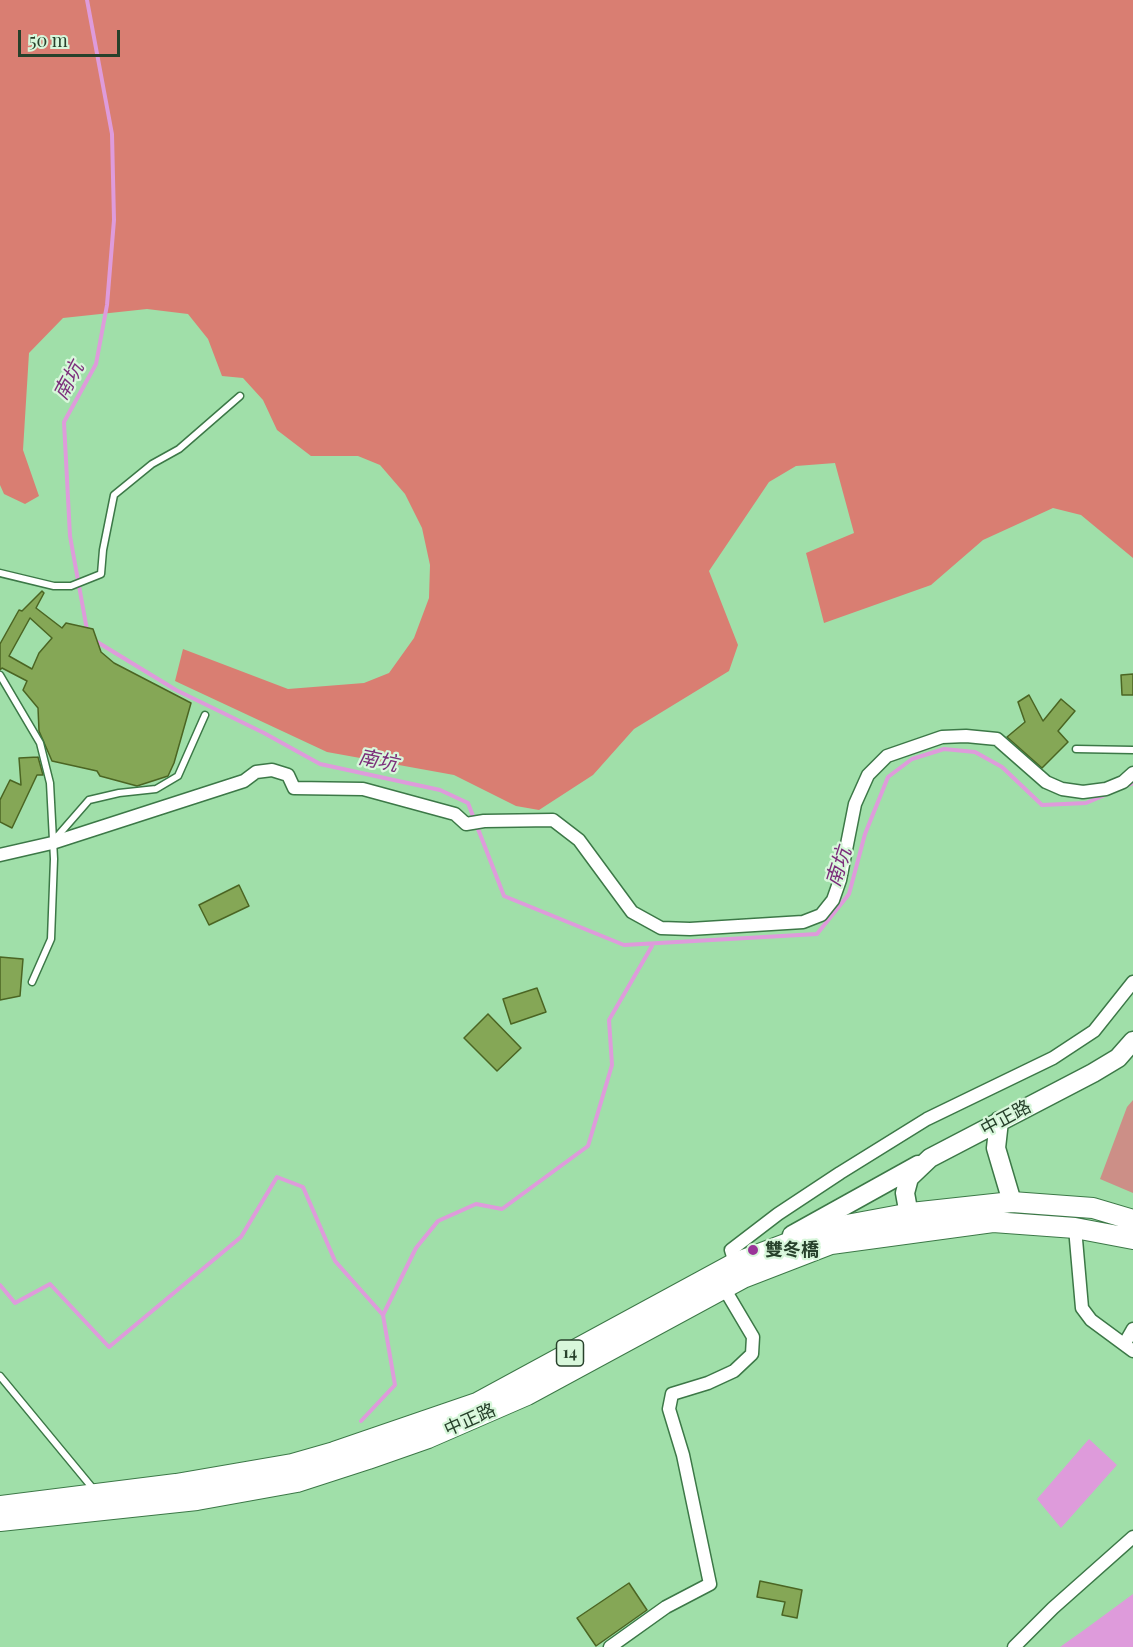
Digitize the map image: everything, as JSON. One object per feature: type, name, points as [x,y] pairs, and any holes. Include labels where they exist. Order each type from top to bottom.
[{"type":"main road","name":"中正路","points":[[0,1521],[197,1500],[297,1482],[358,1462],[428,1438],[545,1386],[724,1288],[783,1261],[831,1244],[911,1222],[1012,1202],[1093,1208],[1133,1220]]},
{"type":"main road","name":"中正路","points":[[0,1506],[176,1484],[292,1464],[477,1404],[735,1263],[825,1228],[911,1222],[993,1222],[1076,1228],[1133,1239]]},
{"type":"street","points":[[0,855],[52,843],[244,781],[256,772],[272,770],[288,775],[294,788],[363,789],[455,814],[466,824],[484,821],[553,820],[579,840],[632,912],[662,928],[690,929],[803,922],[820,915],[833,900],[840,880],[855,804],[867,775],[887,756],[942,737],[966,736],[997,739],[1046,782],[1062,789],[1083,792],[1106,789],[1133,773]]},
{"type":"street","points":[[735,1263],[731,1250],[778,1214],[840,1173],[927,1119],[1053,1058],[1094,1031],[1133,982]]},
{"type":"street","name":"中正路","points":[[911,1222],[906,1192],[909,1179],[930,1158],[1093,1073],[1118,1058],[1133,1041]]},
{"type":"street","points":[[999,1121],[996,1148],[1012,1202]]},
{"type":"street","points":[[765,1250],[930,1158]]},
{"type":"street","points":[[1076,1228],[1082,1308],[1091,1320],[1129,1347],[1133,1329]]},
{"type":"street","points":[[610,1647],[666,1607],[710,1584],[690,1483],[669,1409],[672,1394],[708,1383],[734,1371],[752,1354],[753,1337],[724,1288]]},
{"type":"street","points":[[1014,1647],[1053,1608],[1133,1537]]},
{"type":"lane","points":[[0,573],[54,586],[71,586],[101,574],[114,495],[152,464],[179,449],[240,396]]},
{"type":"lane","points":[[0,675],[40,742],[50,783],[51,939],[32,982]]},
{"type":"lane","points":[[52,843],[89,800],[119,793],[156,789],[178,776],[205,715]]},
{"type":"lane","points":[[1076,748],[1133,750]]},
{"type":"lane","points":[[0,1376],[98,1494]]},
{"type":"shaded area","points":[[0,0],[1133,0],[1133,558],[1081,515],[1053,508],[983,540],[931,585],[824,623],[806,553],[854,533],[835,463],[796,466],[769,482],[709,571],[738,645],[729,671],[634,729],[593,775],[539,810],[516,806],[454,775],[327,752],[175,681],[183,649],[288,689],[364,683],[389,673],[414,638],[429,598],[430,565],[422,528],[405,494],[380,465],[358,456],[311,456],[277,430],[263,400],[243,378],[222,376],[208,339],[188,314],[147,309],[63,318],[29,353],[23,450],[39,496],[25,504],[4,494],[0,485]]},
{"type":"shaded area","points":[[1133,1100],[1133,1193],[1100,1179],[1127,1107]]},
{"type":"shaded area","points":[[1089,1439],[1117,1465],[1061,1528],[1037,1499]]},
{"type":"shaded area","points":[[1133,1594],[1133,1647],[1060,1647],[1084,1630]]},
{"type":"building","points":[[42,591],[44,593],[36,608],[62,628],[66,623],[93,629],[101,652],[114,663],[191,703],[174,763],[168,776],[137,786],[100,776],[97,771],[52,761],[39,731],[38,708],[23,690],[27,681],[2,668],[0,670],[0,644],[19,610],[22,611]],"holes":[[[30,618],[52,638],[39,653],[32,669],[9,656]]]},
{"type":"building","points":[[1133,674],[1133,695],[1122,695],[1121,675]]},
{"type":"building","points":[[1029,695],[1043,721],[1061,699],[1075,711],[1058,731],[1068,742],[1042,768],[1007,737],[1025,722],[1018,702]]},
{"type":"building","points":[[38,757],[43,775],[37,775],[12,828],[0,822],[0,800],[10,780],[21,785],[19,758]]},
{"type":"building","points":[[239,885],[249,906],[209,925],[199,905]]},
{"type":"building","points":[[0,957],[23,959],[20,996],[0,1000]]},
{"type":"building","points":[[537,988],[546,1012],[511,1024],[503,999]]},
{"type":"building","points":[[488,1014],[521,1048],[497,1071],[464,1038]]},
{"type":"building","points":[[760,1581],[802,1590],[797,1618],[782,1615],[785,1602],[757,1597]]},
{"type":"building","points":[[629,1583],[647,1610],[596,1646],[577,1618]]},
{"type":"waterway","name":"南坑","points":[[87,0],[112,134],[114,220],[107,305],[96,364],[64,422],[70,536],[87,630]]},
{"type":"waterway","name":"南坑","points":[[94,640],[176,690],[264,733],[320,764],[440,790],[468,803],[504,896],[624,945],[817,934],[849,894],[865,834],[888,777],[912,759],[944,749],[975,752],[1002,767],[1042,805],[1086,803],[1133,783]]},
{"type":"waterway","points":[[0,1285],[15,1303],[50,1284],[109,1347],[241,1237],[277,1177],[303,1187],[335,1261],[383,1315],[416,1248],[438,1221],[476,1204],[502,1209],[588,1146],[612,1065],[609,1020],[652,946]]},
{"type":"waterway","points":[[361,1421],[395,1385],[383,1315]]},
{"type":"place","name":"雙冬橋","points":[[753,1250]]}]
